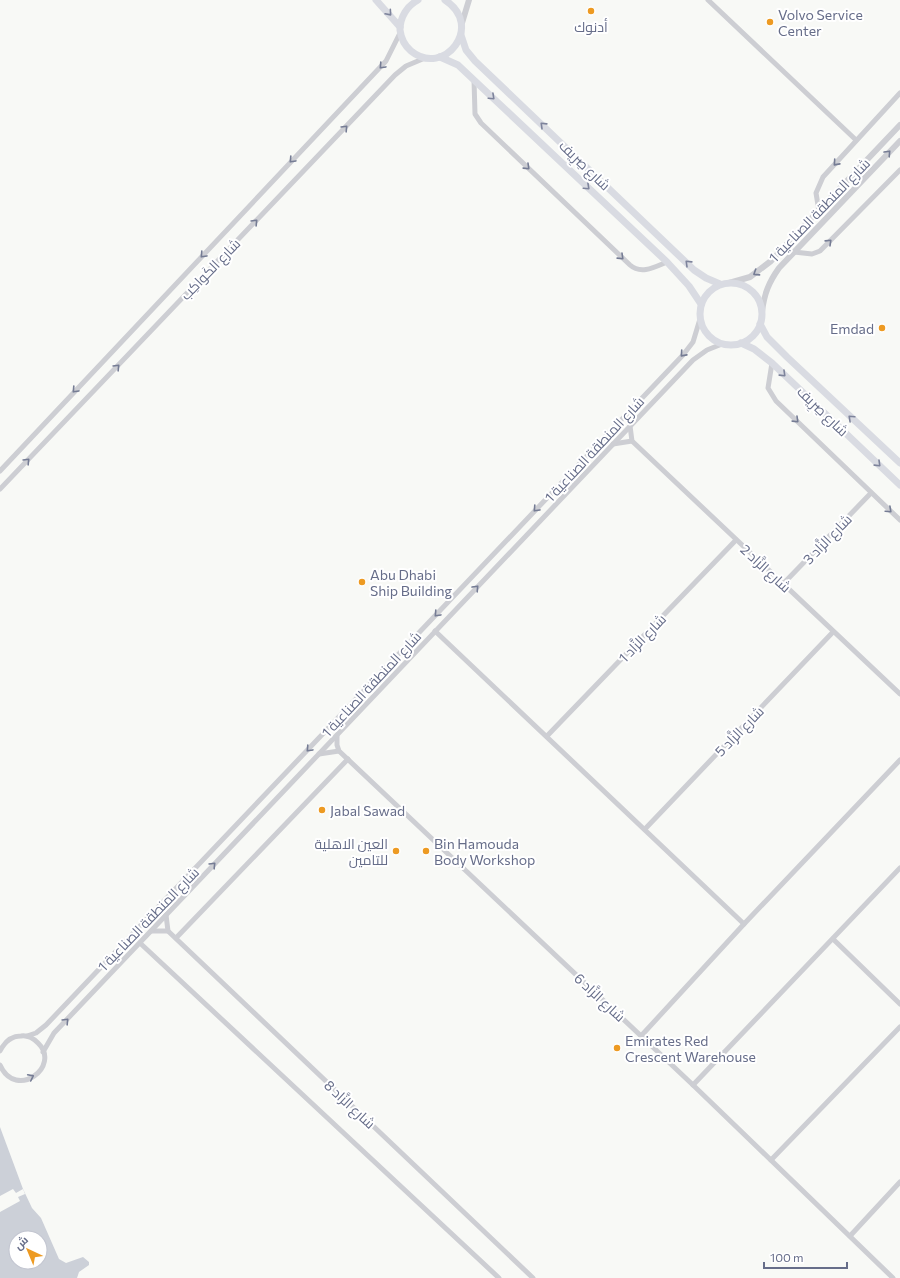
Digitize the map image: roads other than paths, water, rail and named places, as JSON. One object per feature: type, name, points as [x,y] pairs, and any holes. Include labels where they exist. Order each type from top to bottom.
[{"type":"main road","points":[[376,0],[400,30],[405,44],[409,49],[426,58],[440,57],[455,47],[461,36],[462,25],[456,10],[445,0]]},
{"type":"main road","points":[[400,30],[405,11],[418,0]]},
{"type":"main road","name":"شارع صِرِيف","points":[[461,36],[466,50],[475,61],[694,270],[706,278],[720,284]]},
{"type":"main road","name":"شارع صِرِيف","points":[[440,57],[453,62],[474,80],[666,262],[689,286],[701,304]]},
{"type":"main road","points":[[729,283],[739,284],[748,288],[755,294],[760,303],[762,312],[760,324],[756,332],[741,343],[722,344],[708,335],[700,320],[701,304],[709,292],[720,284],[729,283]]},
{"type":"main road","name":"شارع صِرِيف","points":[[760,324],[768,337],[787,358],[900,464]]},
{"type":"main road","name":"شارع صِرِيف","points":[[741,343],[754,349],[772,363],[900,485]]},
{"type":"street","points":[[462,25],[465,8],[469,0]]},
{"type":"street","points":[[708,0],[856,140]]},
{"type":"street","name":"شارع الكَواكِب","points":[[0,471],[386,61],[400,30]]},
{"type":"street","name":"شارع الكَواكِب","points":[[0,489],[395,75],[406,66],[426,58]]},
{"type":"street","points":[[474,80],[475,114],[482,123],[630,265],[638,270],[650,270],[666,262]]},
{"type":"street","points":[[819,211],[816,193],[823,177],[900,94]]},
{"type":"street","name":"شارع المنطقة الصناعية 1","points":[[729,283],[740,281],[760,271],[900,125]]},
{"type":"street","name":"شارع المنطقة الصناعية 1","points":[[762,312],[764,298],[770,280],[794,252],[900,141]]},
{"type":"street","points":[[794,252],[812,254],[820,251],[900,170]]},
{"type":"street","name":"شارع المنطقة الصناعية 1","points":[[0,1051],[7,1040],[14,1037],[28,1036],[39,1031],[52,1020],[679,359],[693,342],[700,320]]},
{"type":"street","name":"شارع المنطقة الصناعية 1","points":[[0,1065],[9,1077],[22,1081],[30,1080],[40,1071],[43,1065],[44,1052],[54,1033],[693,360],[707,350],[722,344]]},
{"type":"street","points":[[772,363],[768,388],[776,401],[900,520]]},
{"type":"street","points":[[613,444],[632,441],[630,426]]},
{"type":"street","name":"شارع الزَّاد 2","points":[[632,441],[900,694]]},
{"type":"street","name":"شارع الزَّاد 3","points":[[783,584],[871,493]]},
{"type":"street","name":"شارع الزَّاد 1","points":[[547,736],[736,540]]},
{"type":"street","points":[[435,631],[744,924]]},
{"type":"street","name":"شارع الزَّاد 5","points":[[645,830],[834,632]]},
{"type":"street","points":[[319,754],[339,751],[336,745],[337,735]]},
{"type":"street","name":"شارع الزَّاد 6","points":[[339,751],[693,1085],[893,1278]]},
{"type":"street","points":[[176,938],[348,760]]},
{"type":"street","points":[[641,1036],[744,924],[900,760]]},
{"type":"street","points":[[693,1085],[900,868]]},
{"type":"street","points":[[151,931],[168,931],[166,915]]},
{"type":"street","name":"شارع الزَّاد 8","points":[[168,931],[533,1278]]},
{"type":"street","points":[[833,939],[900,1004]]},
{"type":"street","name":"شارع الزَّاد 8","points":[[140,943],[499,1278]]},
{"type":"street","points":[[771,1160],[900,1027]]},
{"type":"street","points":[[28,1036],[40,1045],[44,1052]]},
{"type":"street","points":[[850,1236],[900,1182]]},
{"type":"place","name":"أدنوك","points":[[591,11]]},
{"type":"place","name":"Volvo Service Center","points":[[770,22]]},
{"type":"place","name":"Emdad","points":[[882,328]]},
{"type":"place","name":"Abu Dhabi Ship Building","points":[[362,582]]},
{"type":"place","name":"Jabal Sawad","points":[[322,810]]},
{"type":"place","name":"العين الاهلية للتامين","points":[[396,851]]},
{"type":"place","name":"Bin Hamouda Body Workshop","points":[[426,851]]},
{"type":"place","name":"Emirates Red Crescent Warehouse","points":[[617,1048]]}]
